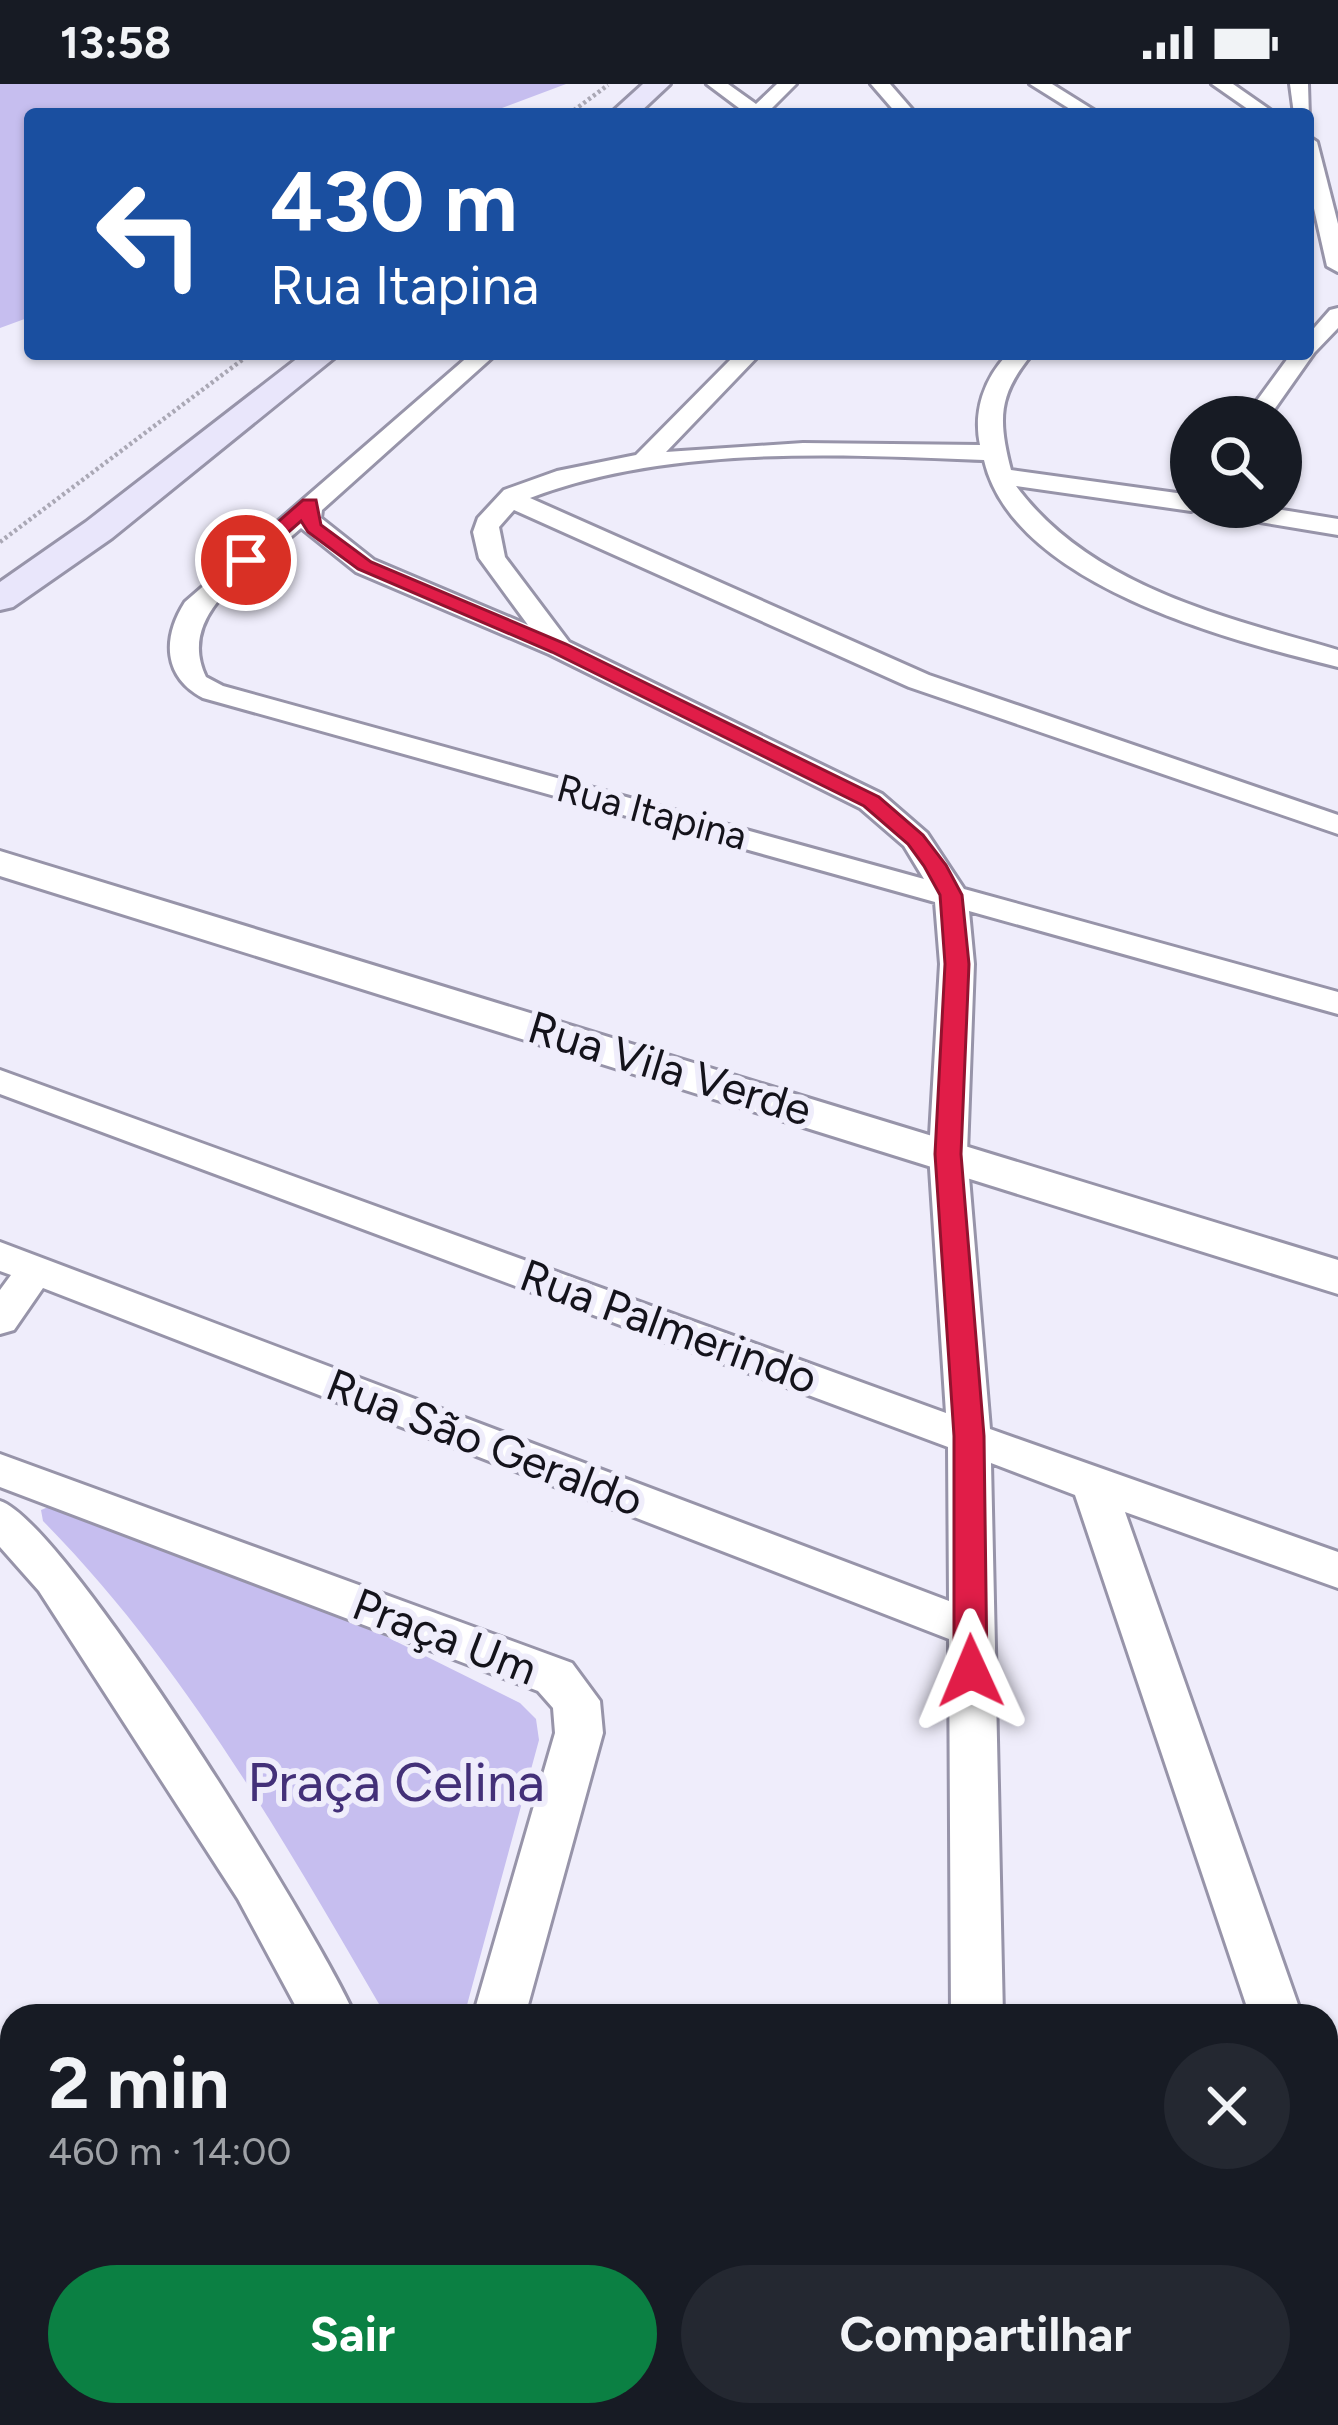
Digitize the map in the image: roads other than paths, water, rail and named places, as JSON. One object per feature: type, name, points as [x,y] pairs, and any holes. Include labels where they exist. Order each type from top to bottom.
[{"type":"main road","points":[[630,108],[659,85]]},
{"type":"main road","points":[[0,599],[99,530],[315,360]]},
{"type":"street","points":[[716,84],[749,108]]},
{"type":"street","points":[[761,108],[787,84]]},
{"type":"street","points":[[880,84],[902,108]]},
{"type":"street","points":[[1039,84],[1081,108]]},
{"type":"street","points":[[1221,84],[1258,108]]},
{"type":"street","points":[[1314,167],[1338,266]]},
{"type":"street","points":[[1314,342],[1338,315]]},
{"type":"street","points":[[477,360],[310,504],[308,518],[314,528],[364,566],[559,648],[871,801],[916,840],[951,895],[957,964],[948,1154],[969,1436],[977,2004]]},
{"type":"street","points":[[643,462],[743,360]]},
{"type":"street","points":[[1014,360],[1000,373],[994,388],[995,464],[1026,520],[1088,567],[1204,617],[1338,658]]},
{"type":"street","points":[[1273,396],[1299,360]]},
{"type":"street","points":[[559,648],[492,558],[485,541],[486,525],[508,498],[552,477],[643,462],[850,448],[995,464],[1170,499]]},
{"type":"street","points":[[508,498],[919,681],[1338,825]]},
{"type":"street","name":"Rua Itapina","points":[[310,504],[195,608],[182,628],[180,646],[194,682],[213,692],[1338,1004]]},
{"type":"street","points":[[1302,521],[1338,527]]},
{"type":"street","name":"Rua Vila Verde","points":[[0,863],[1338,1277]]},
{"type":"street","name":"Rua Palmerindo","points":[[0,1081],[1338,1570]]},
{"type":"street","points":[[0,1320],[17,1263]]},
{"type":"street","name":"Rua São Geraldo","points":[[17,1263],[970,1628]]},
{"type":"street","name":"Praça Um","points":[[0,1470],[555,1676],[576,1701],[579,1733],[502,2004]]},
{"type":"street","points":[[1093,1484],[1272,2004]]},
{"type":"street","points":[[0,1518],[66,1595],[256,1883],[322,2004]]},
{"type":"park label","name":"Praça Celina","points":[[396,1782]]}]
